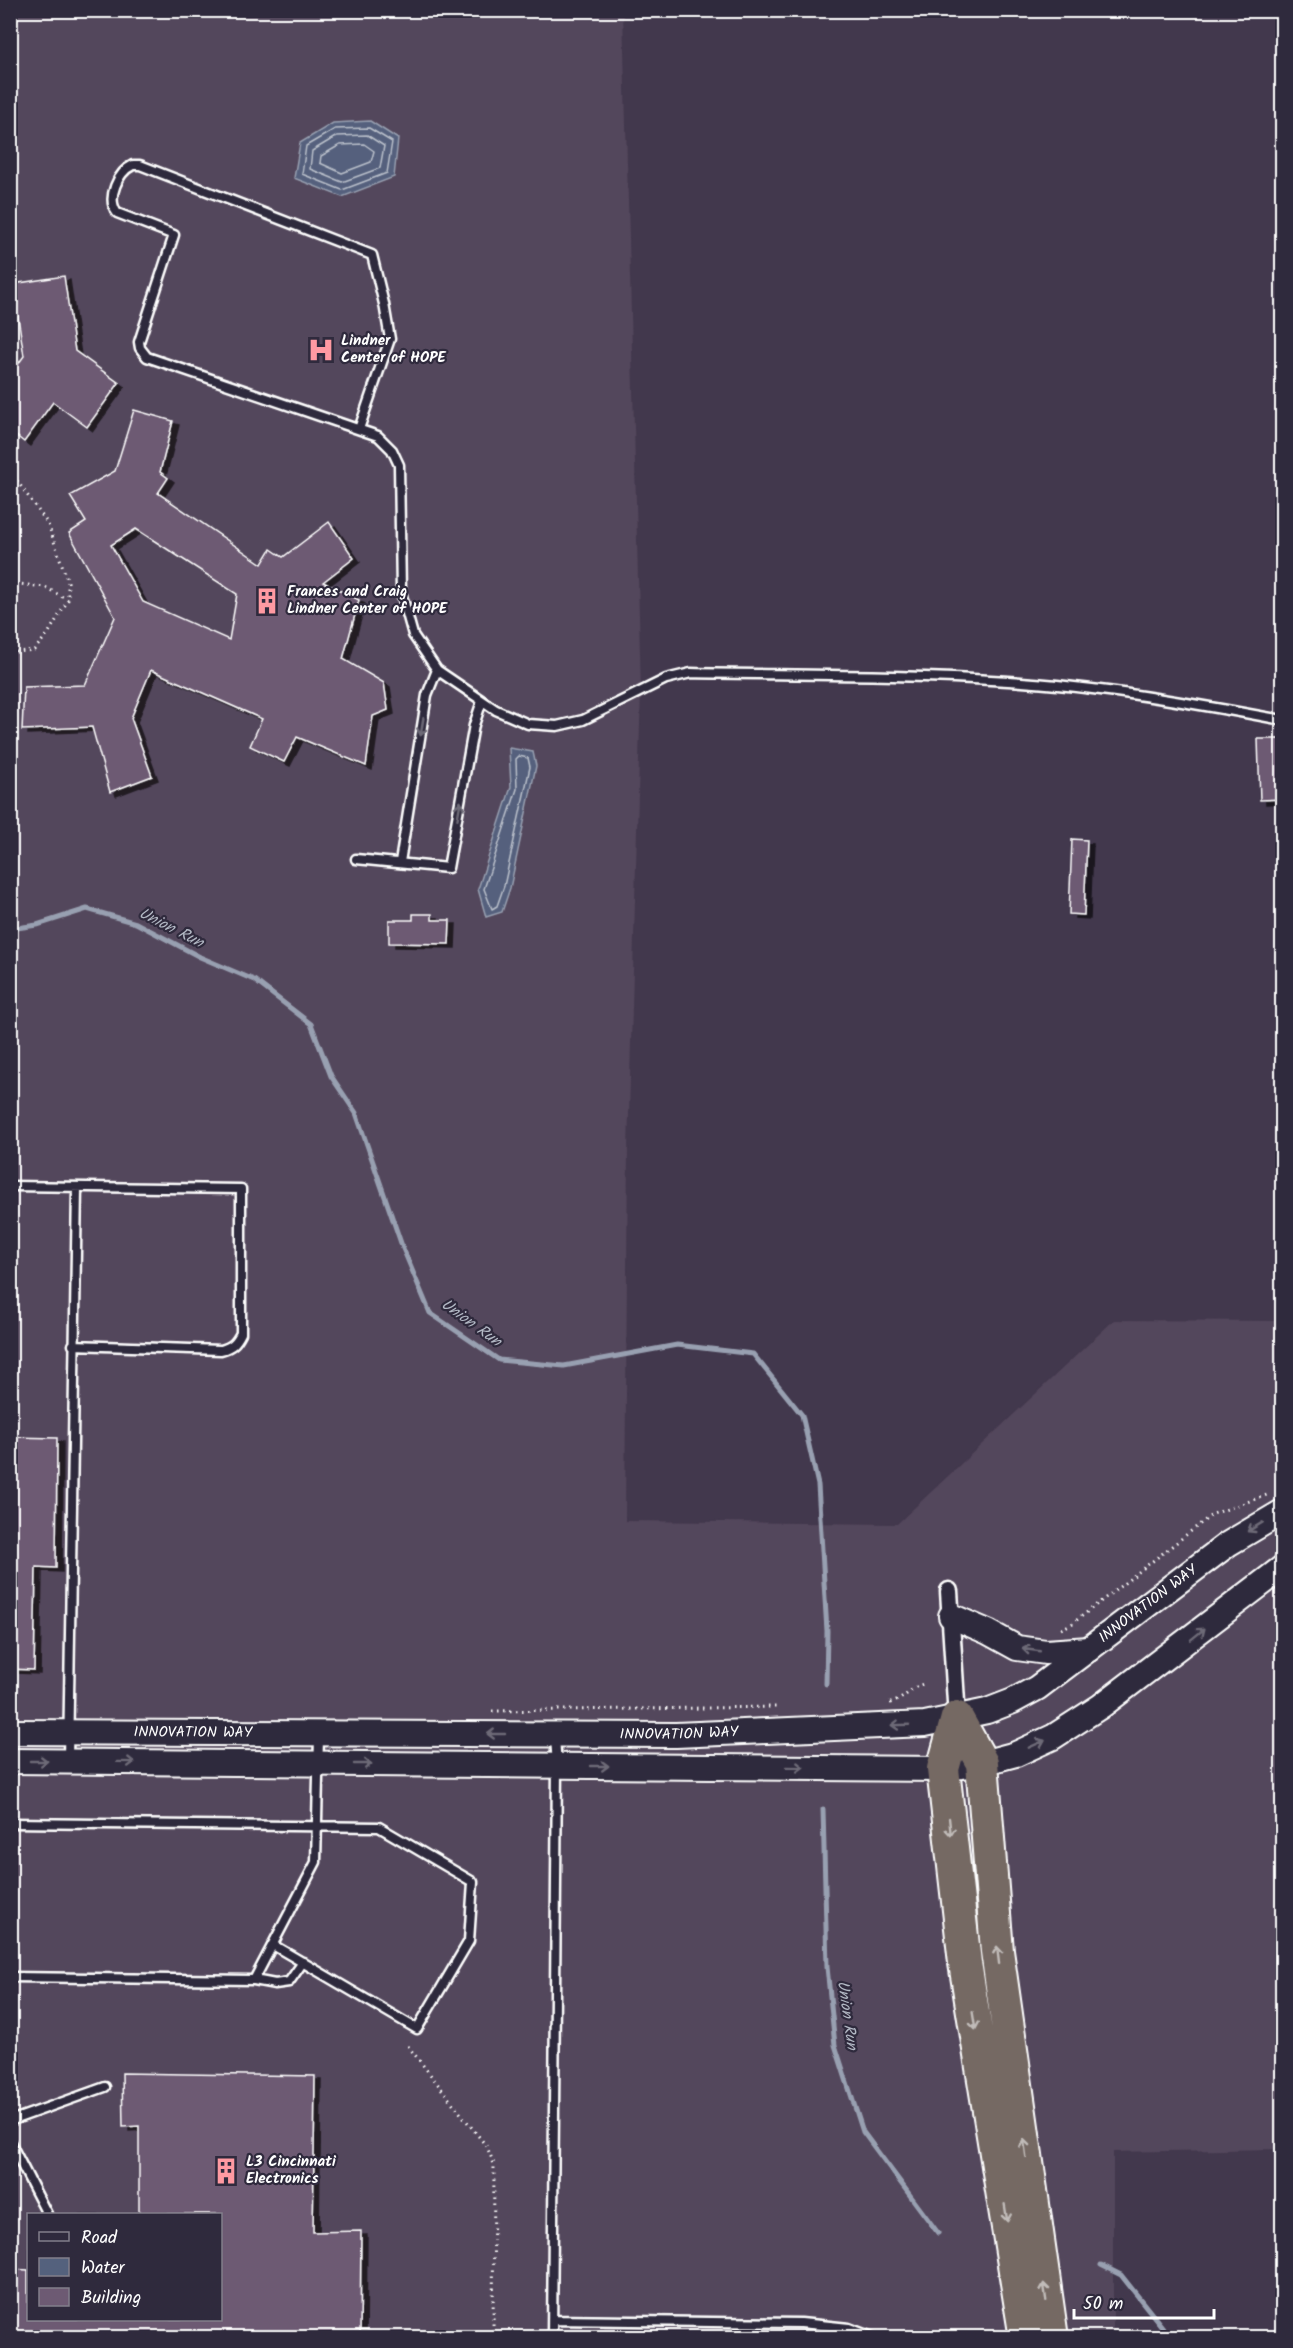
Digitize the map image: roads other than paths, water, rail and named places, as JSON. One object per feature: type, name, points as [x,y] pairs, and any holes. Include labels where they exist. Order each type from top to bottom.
[{"type":"highway","points":[[957,1718],[982,1763],[997,1951],[1052,2337]]},
{"type":"highway","points":[[957,1718],[943,1769],[965,1963],[1026,2337]]},
{"type":"main road","name":"INNOVATION WAY","points":[[10,1732],[700,1734],[925,1724],[987,1711],[1037,1688],[1228,1544],[1278,1502]]},
{"type":"main road","name":"INNOVATION WAY","points":[[10,1761],[943,1769],[982,1763],[1016,1754],[1053,1737],[1101,1706],[1282,1568]]},
{"type":"main road","points":[[951,1616],[1017,1648],[1046,1652],[1089,1649]]},
{"type":"street","points":[[949,1591],[957,1718]]},
{"type":"lane","points":[[359,429],[390,339],[372,255],[140,165],[133,165],[122,172],[112,198],[113,208],[117,213],[174,236],[139,342],[142,352],[147,357],[378,436],[393,450],[399,465],[400,592],[413,635],[437,670],[496,710],[528,724],[557,726],[584,720],[657,683],[691,674],[917,677],[1010,681],[1080,688],[1282,720]]},
{"type":"lane","points":[[400,862],[427,695],[437,670]]},
{"type":"lane","points":[[356,859],[448,868],[474,725],[482,701]]},
{"type":"lane","points":[[10,1186],[241,1189],[241,1333],[231,1347],[221,1350],[73,1345]]},
{"type":"lane","points":[[68,1761],[76,1187]]},
{"type":"lane","points":[[254,1980],[316,1862],[319,1732]]},
{"type":"lane","points":[[552,2337],[557,1766],[554,1734]]},
{"type":"lane","points":[[10,1823],[379,1827],[473,1882],[470,1941],[417,2029],[273,1945]]},
{"type":"lane","points":[[10,1977],[254,1980],[275,1984],[289,1982],[303,1962]]},
{"type":"lane","points":[[10,2121],[105,2087]]},
{"type":"lane","points":[[10,2142],[46,2213]]},
{"type":"lane","points":[[552,2320],[801,2323],[849,2328],[875,2337]]},
{"type":"water","points":[[370,121],[398,139],[394,177],[342,197],[294,178],[300,143],[333,123]]},
{"type":"water","points":[[509,748],[533,752],[536,766],[510,888],[502,912],[486,917],[478,889],[511,787]]},
{"type":"waterway","name":"Union Run","points":[[10,929],[37,925],[87,909],[136,923],[200,957],[254,980],[311,1024],[331,1076],[356,1113],[402,1246],[430,1313],[499,1360],[564,1366],[677,1345],[753,1354],[802,1415],[818,1485],[827,1631],[826,1684]]},
{"type":"waterway","name":"Union Run","points":[[823,1809],[827,1967],[835,2045],[863,2132],[938,2233]]},
{"type":"waterway","name":"Union Run","points":[[1101,2265],[1121,2275],[1171,2338]]},
{"type":"place","name":"Lindner Center of HOPE","points":[[321,350]]},
{"type":"place","name":"Frances and Craig Lindner Center of HOPE","points":[[267,601]]},
{"type":"place","name":"L3 Cincinnati Electronics","points":[[226,2171]]}]
